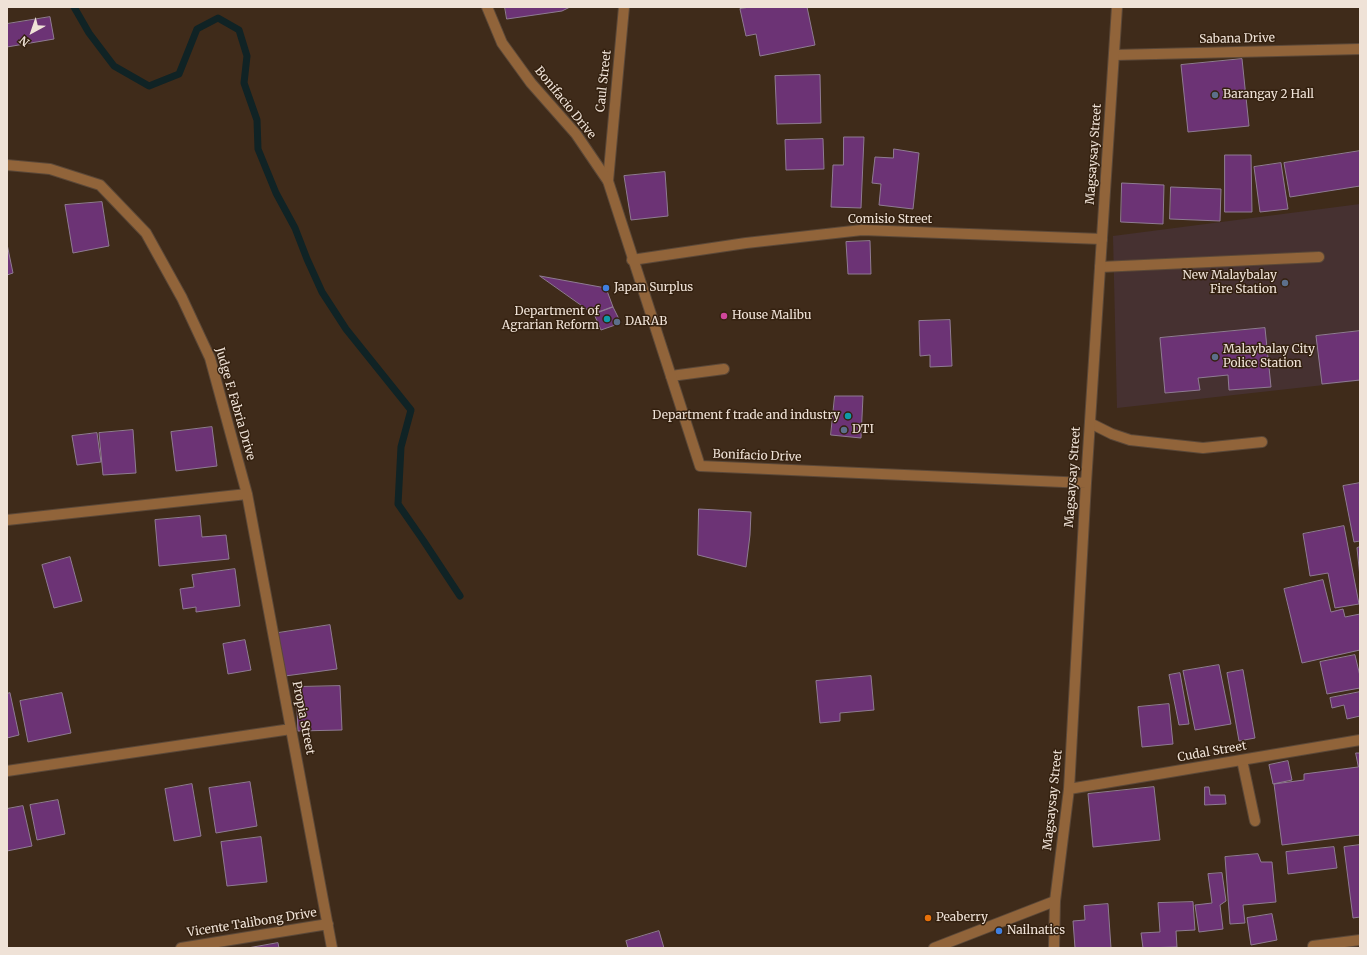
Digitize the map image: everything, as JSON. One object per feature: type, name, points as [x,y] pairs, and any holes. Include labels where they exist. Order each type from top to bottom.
[{"type":"street","name":"Bonifacio Drive","points":[[487,7],[502,43],[531,83],[576,134],[608,181],[632,260],[700,466],[1086,483]]},
{"type":"street","name":"Caul Street","points":[[608,181],[624,7]]},
{"type":"street","name":"Magsaysay Street","points":[[1054,948],[1055,901],[1069,790],[1086,483],[1117,7]]},
{"type":"street","name":"Sabana Drive","points":[[1114,55],[1360,49]]},
{"type":"street","name":"Judge F. Fabria Drive","points":[[7,165],[50,169],[100,185],[146,233],[182,298],[210,358],[248,494]]},
{"type":"street","name":"Comisio Street","points":[[632,260],[746,243],[862,230],[1102,239]]},
{"type":"street","points":[[1100,267],[1319,257]]},
{"type":"street","points":[[671,376],[724,369]]},
{"type":"street","points":[[1090,423],[1112,434],[1130,440],[1203,448],[1262,442]]},
{"type":"street","points":[[7,520],[248,494]]},
{"type":"street","name":"Propia Street","points":[[248,494],[332,948]]},
{"type":"street","points":[[7,771],[291,729]]},
{"type":"street","name":"Cudal Street","points":[[1069,790],[1360,740]]},
{"type":"street","points":[[1242,760],[1255,821]]},
{"type":"street","points":[[934,948],[1055,901]]},
{"type":"street","name":"Vicente Talibong Drive","points":[[181,948],[328,924]]},
{"type":"street","points":[[1313,946],[1360,940]]},
{"type":"shaded area","points":[[1360,204],[1360,381],[1117,408],[1113,236]]},
{"type":"building","points":[[505,7],[570,7],[562,11],[507,19]]},
{"type":"building","points":[[750,7],[807,7],[815,45],[760,56],[756,34],[746,36],[740,9]]},
{"type":"building","points":[[50,17],[54,39],[7,47],[7,24]]},
{"type":"building","name":"Barangay 2 Hall","points":[[1242,59],[1249,126],[1188,132],[1181,65]]},
{"type":"building","points":[[820,75],[821,123],[777,124],[775,76]]},
{"type":"building","points":[[844,137],[864,137],[861,208],[831,207],[833,165],[843,165]]},
{"type":"building","points":[[823,139],[824,169],[786,170],[785,140]]},
{"type":"building","points":[[894,149],[919,153],[913,209],[879,205],[881,184],[872,183],[875,157],[893,158]]},
{"type":"building","points":[[1360,151],[1360,186],[1290,197],[1284,163]]},
{"type":"building","points":[[1225,155],[1251,155],[1252,212],[1225,212]]},
{"type":"building","points":[[1281,163],[1288,209],[1260,212],[1254,167]]},
{"type":"building","points":[[665,172],[668,216],[631,220],[624,176]]},
{"type":"building","points":[[1122,183],[1164,185],[1163,224],[1121,222]]},
{"type":"building","points":[[1171,187],[1221,189],[1220,221],[1170,219]]},
{"type":"building","points":[[102,202],[109,246],[73,253],[65,205]]},
{"type":"building","points":[[870,241],[871,274],[848,274],[846,242]]},
{"type":"building","points":[[7,244],[13,273],[7,275]]},
{"type":"building","points":[[540,276],[606,288],[613,307],[594,314]]},
{"type":"building","name":"Department of Agrarian Reform","points":[[613,307],[621,323],[601,330],[594,314]]},
{"type":"building","points":[[950,320],[952,366],[930,367],[930,355],[920,356],[919,321]]},
{"type":"building","name":"Malaybalay City Police Station","points":[[1265,328],[1271,387],[1229,390],[1228,375],[1198,378],[1200,390],[1165,393],[1160,338]]},
{"type":"building","points":[[1360,331],[1360,380],[1322,384],[1316,336]]},
{"type":"building","name":"Department f trade and industry","points":[[835,396],[863,396],[861,438],[831,435]]},
{"type":"building","points":[[212,427],[217,466],[176,471],[171,432]]},
{"type":"building","points":[[133,430],[136,473],[103,475],[99,433]]},
{"type":"building","points":[[97,433],[101,462],[77,465],[72,436]]},
{"type":"building","points":[[1360,483],[1360,541],[1354,542],[1343,486]]},
{"type":"building","points":[[699,509],[751,512],[746,567],[698,555]]},
{"type":"building","points":[[200,516],[202,537],[226,535],[229,559],[159,566],[155,520]]},
{"type":"building","points":[[1344,526],[1359,604],[1335,608],[1328,573],[1310,576],[1303,534]]},
{"type":"building","points":[[1360,547],[1360,577],[1357,548]]},
{"type":"building","points":[[70,557],[82,601],[54,608],[42,565]]},
{"type":"building","points":[[235,569],[240,606],[196,612],[196,607],[183,609],[180,589],[194,587],[192,575]]},
{"type":"building","points":[[1323,580],[1331,612],[1343,609],[1345,617],[1360,614],[1360,650],[1302,663],[1284,589]]},
{"type":"building","points":[[330,625],[337,669],[285,676],[278,633]]},
{"type":"building","points":[[245,640],[251,670],[228,674],[223,644]]},
{"type":"building","points":[[1355,655],[1360,676],[1360,688],[1327,694],[1320,662]]},
{"type":"building","points":[[1219,665],[1231,724],[1195,730],[1183,671]]},
{"type":"building","points":[[1243,670],[1255,738],[1239,741],[1227,673]]},
{"type":"building","points":[[1180,673],[1189,724],[1179,725],[1169,675]]},
{"type":"building","points":[[871,676],[874,710],[840,713],[840,721],[820,723],[816,681]]},
{"type":"building","points":[[340,686],[342,730],[298,731],[296,687]]},
{"type":"building","points":[[1360,692],[1360,716],[1347,719],[1344,705],[1332,708],[1330,698]]},
{"type":"building","points":[[10,693],[19,735],[7,738],[7,694]]},
{"type":"building","points":[[62,693],[71,733],[28,742],[20,701]]},
{"type":"building","points":[[1169,704],[1173,744],[1142,747],[1138,707]]},
{"type":"building","points":[[1356,753],[1360,753],[1360,835],[1282,845],[1274,784],[1304,780],[1304,774],[1358,767]]},
{"type":"building","points":[[1288,761],[1292,780],[1273,784],[1269,765]]},
{"type":"building","points":[[250,782],[257,826],[216,833],[209,788]]},
{"type":"building","points":[[192,784],[201,836],[174,841],[165,789]]},
{"type":"building","points":[[1154,787],[1160,840],[1093,847],[1088,794]]},
{"type":"building","points":[[1205,787],[1209,787],[1210,795],[1225,795],[1226,804],[1205,805]]},
{"type":"building","points":[[58,800],[65,834],[37,840],[30,805]]},
{"type":"building","points":[[23,806],[32,846],[7,851],[7,809]]},
{"type":"building","points":[[261,837],[267,882],[227,886],[221,842]]},
{"type":"building","points":[[1360,845],[1360,917],[1353,918],[1344,847]]},
{"type":"building","points":[[1334,847],[1337,868],[1288,874],[1286,852]]},
{"type":"building","points":[[1258,854],[1261,862],[1272,862],[1276,902],[1243,905],[1245,923],[1230,924],[1225,857]]},
{"type":"building","points":[[1222,873],[1226,901],[1220,905],[1223,929],[1199,932],[1195,905],[1212,903],[1208,874]]},
{"type":"building","points":[[1193,902],[1195,930],[1176,931],[1177,947],[1143,948],[1141,933],[1160,932],[1158,903]]},
{"type":"building","points":[[1108,904],[1111,948],[1075,948],[1073,921],[1085,920],[1084,906]]},
{"type":"building","points":[[1272,914],[1277,940],[1251,945],[1247,918]]},
{"type":"building","points":[[659,931],[664,948],[628,948],[626,941]]},
{"type":"building","points":[[278,943],[279,948],[248,948]]},
{"type":"waterway","points":[[74,7],[89,33],[114,66],[149,86],[179,74],[197,29],[218,18],[239,30],[247,56],[244,83],[257,120],[258,149],[276,193],[295,228],[322,292],[346,329],[411,410],[401,447],[398,504],[460,596]]},
{"type":"place","name":"Barangay 2 Hall","points":[[1215,95]]},
{"type":"place","name":"New Malaybalay Fire Station","points":[[1285,283]]},
{"type":"place","name":"Japan Surplus","points":[[606,288]]},
{"type":"place","name":"House Malibu","points":[[724,316]]},
{"type":"place","name":"Department of Agrarian Reform","points":[[607,319]]},
{"type":"place","name":"DARAB","points":[[617,322]]},
{"type":"place","name":"Malaybalay City Police Station","points":[[1215,357]]},
{"type":"place","name":"Department f trade and industry","points":[[848,416]]},
{"type":"place","name":"DTI","points":[[844,430]]},
{"type":"place","name":"Peaberry","points":[[928,918]]},
{"type":"place","name":"Nailnatics","points":[[999,931]]}]
